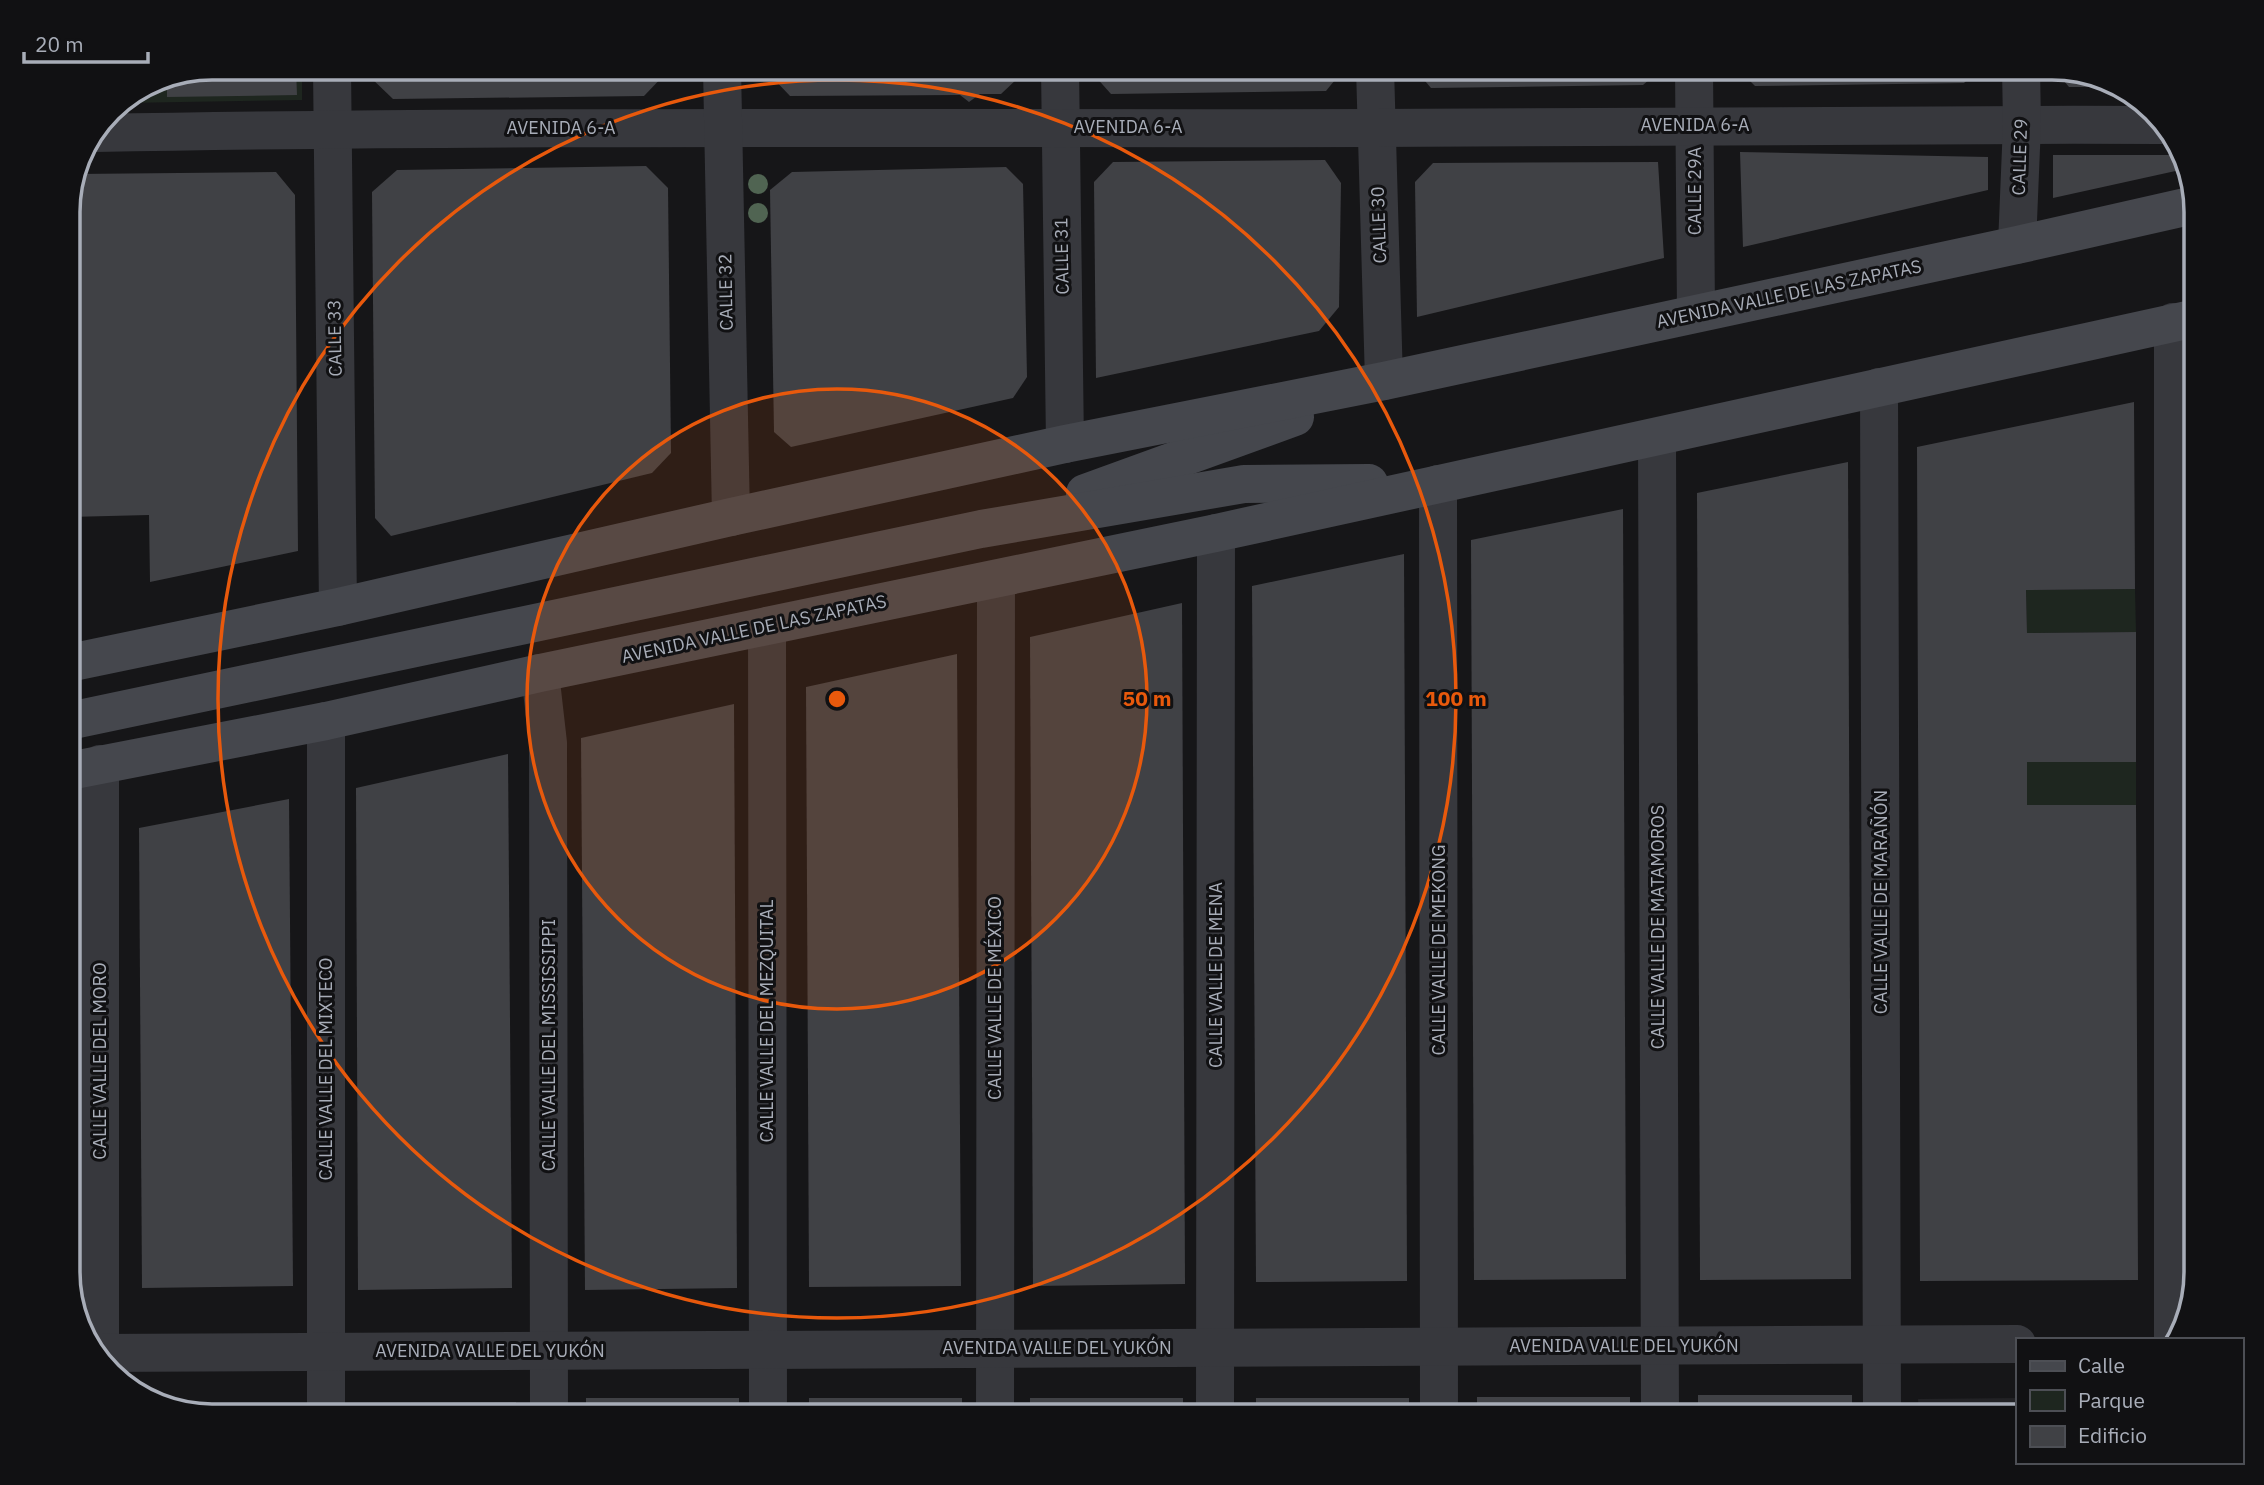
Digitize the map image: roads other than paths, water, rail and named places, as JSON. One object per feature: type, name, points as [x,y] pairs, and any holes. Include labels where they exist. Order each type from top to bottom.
[{"type":"main road","name":"AVENIDA VALLE DE LAS ZAPATAS","points":[[81,661],[338,607],[1065,444],[1384,381],[2183,207]]},
{"type":"main road","name":"AVENIDA VALLE DE LAS ZAPATAS","points":[[84,767],[326,721],[540,673],[1216,533],[2184,320]]},
{"type":"main road","name":"AVENIDA VALLE DE LAS ZAPATAS","points":[[981,529],[1283,422],[1384,381]]},
{"type":"main road","name":"AVENIDA VALLE DE LAS ZAPATAS","points":[[81,718],[981,529],[1244,484],[1438,484]]},
{"type":"street","name":"CALLE 30","points":[[1375,80],[1384,381]]},
{"type":"street","name":"CALLE 29A","points":[[1694,80],[1696,313]]},
{"type":"street","name":"CALLE 29","points":[[2017,245],[2021,80]]},
{"type":"street","name":"CALLE 33","points":[[332,81],[338,607]]},
{"type":"street","name":"CALLE 32","points":[[722,81],[731,517]]},
{"type":"street","name":"CALLE 31","points":[[1060,81],[1065,444]]},
{"type":"street","name":"AVENIDA 6-A","points":[[108,133],[333,128],[2150,125]]},
{"type":"street","points":[[2173,1322],[2184,320]]},
{"type":"street","name":"CALLE VALLE DE MARAÑÓN","points":[[1880,387],[1882,1404]]},
{"type":"street","name":"CALLE VALLE DE MATAMOROS","points":[[1657,437],[1660,1404]]},
{"type":"street","name":"CALLE VALLE DE MEKONG","points":[[1438,484],[1439,1404]]},
{"type":"street","name":"CALLE VALLE DE MENA","points":[[1215,1404],[1216,533]]},
{"type":"street","name":"CALLE VALLE DE MÉXICO","points":[[995,1404],[996,579]]},
{"type":"street","name":"CALLE VALLE DEL MEZQUITAL","points":[[767,626],[768,1404]]},
{"type":"street","name":"CALLE VALLE DEL MISSISSIPPI","points":[[540,673],[548,743],[549,1404]]},
{"type":"street","name":"CALLE VALLE DEL MIXTECO","points":[[326,721],[326,1404]]},
{"type":"street","name":"CALLE VALLE DEL MORO","points":[[84,767],[99,1339]]},
{"type":"street","name":"AVENIDA VALLE DEL YUKÓN","points":[[110,1355],[2016,1344]]}]
